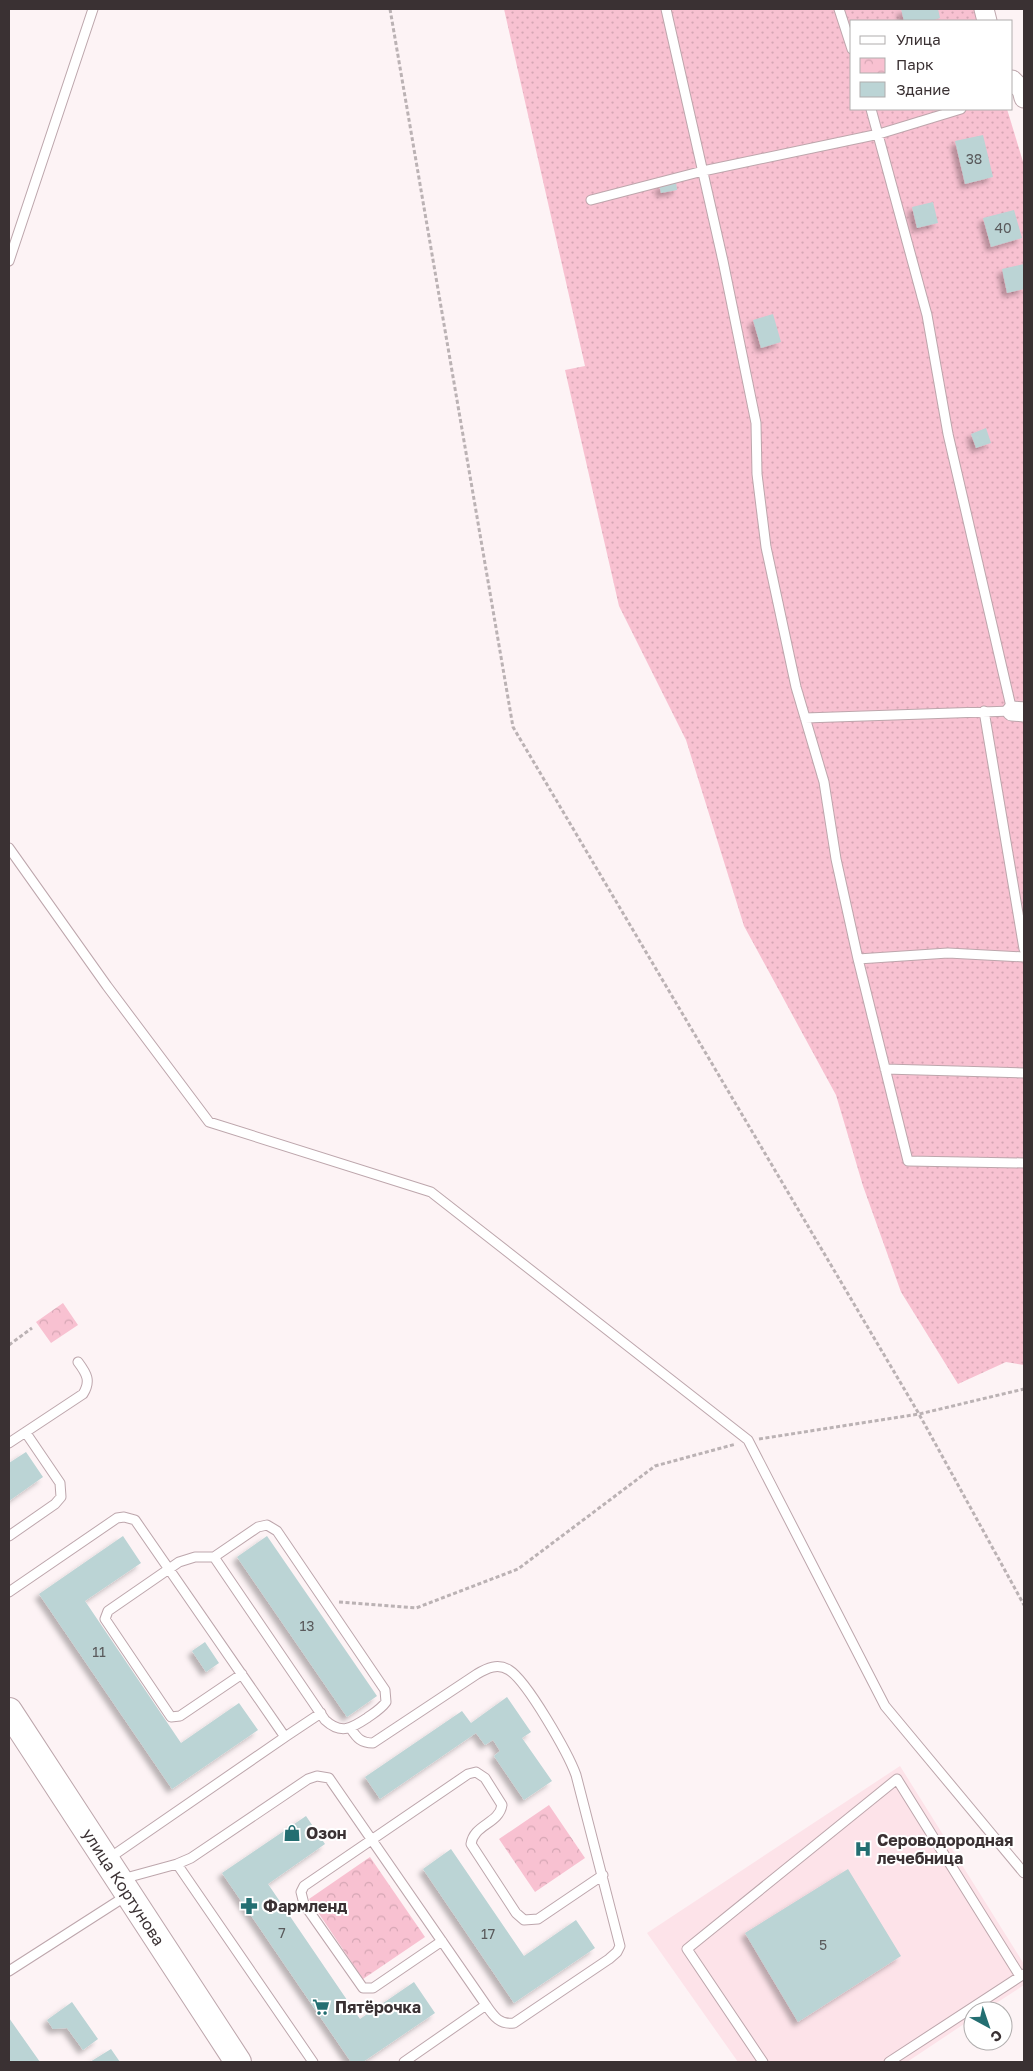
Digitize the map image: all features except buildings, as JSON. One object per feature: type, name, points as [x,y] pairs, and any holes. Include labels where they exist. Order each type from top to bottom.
[{"type":"main road","name":"улица Кортунова","points":[[9,1711],[232,2058]]},
{"type":"lane","points":[[9,261],[93,9]]},
{"type":"lane","points":[[666,9],[703,171],[756,423],[757,474],[766,547],[796,687],[824,782],[836,859],[858,959],[908,1161],[1024,1163]]},
{"type":"lane","points":[[839,9],[850,43]]},
{"type":"lane","points":[[805,718],[984,710],[1018,711],[948,434],[927,315],[871,110]]},
{"type":"lane","points":[[591,200],[703,171],[879,134],[958,110]]},
{"type":"lane","points":[[984,710],[1024,950]]},
{"type":"lane","points":[[9,848],[107,986],[209,1122],[431,1192],[748,1440],[885,1706],[1024,1873]]},
{"type":"lane","points":[[858,959],[948,953],[1024,957]]},
{"type":"lane","points":[[885,1069],[1024,1073]]},
{"type":"lane","points":[[9,1443],[83,1394],[88,1382],[87,1374],[78,1362]]},
{"type":"lane","points":[[9,1536],[55,1504],[61,1497],[60,1483],[26,1433]]},
{"type":"lane","points":[[9,1592],[117,1518],[124,1517],[135,1520],[285,1737]]},
{"type":"lane","points":[[214,1557],[321,1713],[332,1726],[344,1730],[351,1729],[382,1708],[387,1697],[385,1690],[272,1527],[258,1527],[214,1557],[189,1558],[170,1568],[105,1615],[106,1624],[167,1713],[175,1717],[242,1674]]},
{"type":"lane","points":[[118,1878],[177,1864],[196,1855],[308,1779],[323,1776],[332,1781],[486,2006],[495,2018],[502,2023],[514,2023],[617,1952],[619,1937],[572,1762],[554,1732],[516,1676],[509,1669],[500,1666],[489,1667],[373,1743],[363,1742],[358,1739],[351,1729]]},
{"type":"lane","points":[[9,1970],[285,1737],[321,1713]]},
{"type":"lane","points":[[442,1941],[374,1988],[362,1988],[300,1898],[301,1892],[304,1886],[372,1839],[468,1774],[476,1772],[486,1778],[502,1805],[497,1816],[476,1830],[472,1836],[471,1844],[516,1913],[524,1920],[538,1920],[603,1875]]},
{"type":"lane","points":[[763,2062],[687,1950],[897,1779],[1022,1975],[889,2062]]},
{"type":"lane","points":[[177,1864],[312,2062]]},
{"type":"lane","points":[[404,2062],[486,2006]]},
{"type":"path","points":[[390,9],[513,727],[918,1414],[1024,1605]]},
{"type":"path","points":[[9,1344],[32,1328]]},
{"type":"path","points":[[324,1601],[416,1608],[518,1569],[656,1466],[748,1440],[918,1414],[1024,1389]]},
{"type":"shaded area","name":"Сероводородная лечебница","points":[[900,1766],[1024,1964],[1024,1985],[999,2001],[963,2001],[963,2025],[907,2062],[738,2062],[647,1933]]},
{"type":"green space","points":[[504,9],[980,9],[983,20],[850,20],[850,110],[1007,110],[1024,165],[1024,1365],[1006,1362],[958,1384],[901,1292],[863,1186],[836,1095],[744,926],[686,740],[619,606],[565,370],[585,366]]},
{"type":"green space","points":[[63,1303],[78,1325],[51,1343],[36,1322]]},
{"type":"green space","points":[[549,1805],[585,1858],[535,1892],[499,1839]]},
{"type":"green space","points":[[370,1857],[425,1937],[363,1979],[309,1899]]},
{"type":"place","name":"Озон","points":[[292,1833]]},
{"type":"place","name":"Сероводородная лечебница","points":[[863,1849]]},
{"type":"place","name":"Фармленд","points":[[249,1906]]},
{"type":"place","name":"Пятёрочка","points":[[321,2007]]}]
